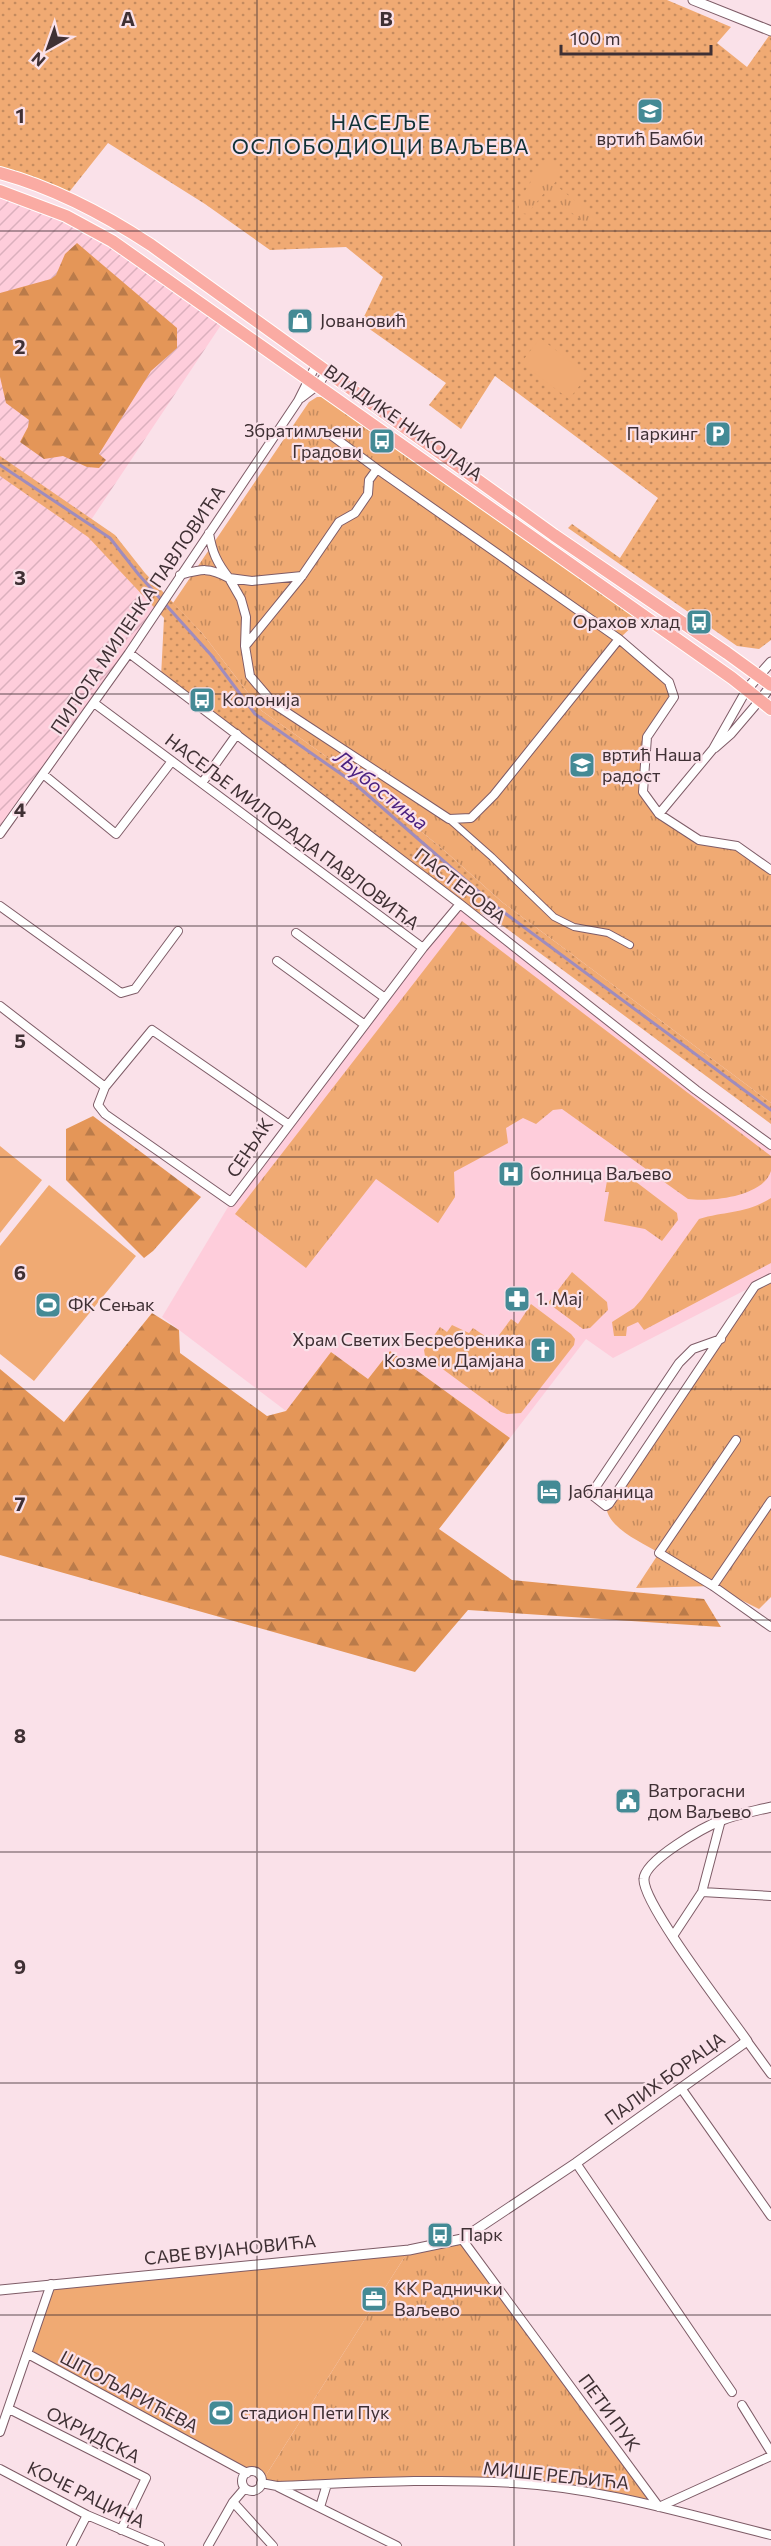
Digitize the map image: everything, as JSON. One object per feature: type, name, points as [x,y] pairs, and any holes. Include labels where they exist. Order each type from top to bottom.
[{"type":"main road","name":"ВЛАДИКЕ НИКОЛАЈА","points":[[0,173],[60,194],[126,228],[554,535],[771,686]]},
{"type":"main road","name":"ВЛАДИКЕ НИКОЛАЈА","points":[[0,191],[66,216],[112,241],[747,689],[771,709]]},
{"type":"street","points":[[693,0],[771,31]]},
{"type":"street","points":[[313,382],[322,367]]},
{"type":"street","points":[[313,382],[322,367]]},
{"type":"street","name":"ПИЛОТА МИЛЕНКА ПАВЛОВИЋА","points":[[0,834],[129,653],[313,382]]},
{"type":"street","points":[[331,435],[620,639],[669,682],[674,697],[647,737],[643,792],[659,814],[699,840],[737,846],[771,870]]},
{"type":"street","points":[[245,646],[302,576],[339,522],[355,513],[368,494],[369,480],[377,468]]},
{"type":"street","points":[[209,532],[212,550],[218,564],[241,599],[246,617],[245,646],[250,676],[274,704],[448,819],[492,857],[554,917],[574,927],[608,933],[630,945]]},
{"type":"street","points":[[180,575],[214,569],[229,578],[252,581],[302,576]]},
{"type":"street","points":[[448,819],[471,818],[494,795],[620,639]]},
{"type":"street","name":"ПАСТЕРОВА","points":[[129,653],[460,904],[688,1083],[771,1145]]},
{"type":"street","points":[[659,814],[713,749],[747,689],[771,662]]},
{"type":"street","points":[[713,749],[731,734],[771,686]]},
{"type":"street","name":"НАСЕЉЕ МИЛОРАДА ПАВЛОВИЋА","points":[[94,703],[423,948],[288,1124]]},
{"type":"street","points":[[202,783],[237,734]]},
{"type":"street","points":[[43,774],[117,834],[172,761]]},
{"type":"street","points":[[423,948],[460,904]]},
{"type":"street","points":[[0,906],[121,993],[129,993],[135,989],[178,931]]},
{"type":"street","points":[[296,933],[385,998]]},
{"type":"street","points":[[278,961],[365,1025]]},
{"type":"street","points":[[0,1006],[105,1087]]},
{"type":"street","name":"СЕЊАК","points":[[152,1030],[288,1124],[231,1202],[105,1114],[98,1105],[105,1087],[152,1030]]},
{"type":"street","points":[[720,1339],[693,1349],[679,1363],[593,1491],[592,1495],[596,1500],[606,1506],[609,1504],[720,1339],[755,1286],[771,1278]]},
{"type":"street","points":[[736,1440],[659,1553],[713,1586],[771,1627]]},
{"type":"street","points":[[713,1586],[770,1503]]},
{"type":"street","points":[[673,1936],[702,1893],[721,1820],[771,1807]]},
{"type":"street","name":"ПАЛИХ БОРАЦА","points":[[462,2239],[576,2163],[747,2041],[646,1895],[643,1879],[649,1867],[670,1849],[721,1820]]},
{"type":"street","points":[[702,1893],[771,1896]]},
{"type":"street","points":[[747,2041],[771,2074]]},
{"type":"street","points":[[681,2088],[771,2216]]},
{"type":"street","points":[[576,2163],[732,2392]]},
{"type":"street","name":"САВЕ ВУЈАНОВИЋА","points":[[0,2290],[409,2250],[462,2239]]},
{"type":"street","name":"ПЕТИ ПУК","points":[[462,2239],[659,2507]]},
{"type":"street","points":[[0,2432],[51,2284]]},
{"type":"street","name":"ШПОЉАРИЋЕВА","points":[[28,2354],[247,2473]]},
{"type":"street","points":[[659,2507],[771,2454],[742,2405]]},
{"type":"street","name":"ОХРИДСКА","points":[[9,2409],[146,2478],[121,2530]]},
{"type":"street","name":"КОЧЕ РАЦИНА","points":[[0,2469],[87,2515],[160,2546]]},
{"type":"street","points":[[256,2472],[261,2482],[253,2491],[245,2488],[242,2480],[247,2473],[256,2472]]},
{"type":"street","name":"МИШЕ РЕЉИЋА","points":[[261,2482],[277,2486],[515,2483],[636,2499],[659,2507],[771,2535]]},
{"type":"street","points":[[320,2507],[327,2484]]},
{"type":"street","points":[[277,2486],[397,2546]]},
{"type":"street","points":[[208,2546],[233,2502],[245,2488]]},
{"type":"street","points":[[233,2502],[273,2546]]},
{"type":"street","points":[[71,2546],[87,2515]]},
{"type":"shaded area","points":[[0,191],[66,216],[225,319],[89,523],[163,602],[0,834]]},
{"type":"shaded area","name":"болница Ваљево","points":[[460,904],[771,1145],[771,1277],[613,1358],[586,1339],[510,1438],[390,1351],[368,1379],[331,1352],[286,1411],[162,1317],[231,1202]]},
{"type":"green space","points":[[0,0],[667,0],[731,27],[717,43],[747,67],[771,33],[771,640],[759,649],[737,646],[568,528],[572,524],[620,558],[658,498],[495,376],[461,429],[429,405],[446,383],[361,323],[383,277],[346,247],[270,250],[205,204],[108,143],[66,196],[0,175]]},
{"type":"green space","points":[[548,162],[559,169],[558,178],[554,184],[597,218],[590,227],[545,192],[527,214],[520,213],[519,203],[522,197],[540,166]]},
{"type":"green space","points":[[77,243],[177,328],[177,348],[151,371],[99,454],[106,460],[99,468],[87,467],[63,456],[44,459],[20,442],[29,420],[6,403],[0,377],[0,293],[51,279],[56,275],[65,254]]},
{"type":"green space","points":[[540,338],[588,375],[569,399],[521,363]]},
{"type":"green space","points":[[317,397],[327,397],[639,620],[620,638],[669,682],[674,697],[647,737],[643,792],[659,814],[699,840],[737,846],[771,870],[771,1103],[502,902],[358,779],[262,711],[202,633],[173,603],[309,402]]},
{"type":"green space","points":[[0,456],[115,535],[145,573],[202,633],[262,711],[358,779],[502,902],[771,1103],[771,1124],[495,920],[460,904],[161,677],[164,618],[88,537],[0,476]]},
{"type":"green space","points":[[462,921],[771,1156],[771,1171],[766,1180],[758,1187],[735,1196],[709,1200],[688,1199],[562,1109],[553,1110],[536,1124],[523,1118],[506,1128],[508,1143],[454,1172],[455,1197],[438,1223],[376,1179],[306,1268],[235,1214]]},
{"type":"green space","points":[[93,1116],[201,1197],[144,1258],[66,1180],[66,1129]]},
{"type":"green space","points":[[0,1146],[42,1180],[0,1233]]},
{"type":"green space","points":[[613,1167],[619,1169],[677,1213],[678,1220],[662,1241],[645,1229],[604,1221],[609,1192],[605,1192],[609,1170]]},
{"type":"green space","name":"ФК Сењак","points":[[49,1185],[136,1256],[34,1381],[0,1354],[0,1246]]},
{"type":"green space","points":[[771,1198],[771,1263],[644,1330],[638,1322],[627,1327],[626,1336],[614,1336],[612,1322],[634,1308],[642,1299],[699,1219],[744,1210]]},
{"type":"green space","points":[[572,1272],[607,1302],[608,1310],[590,1328],[583,1329],[548,1303]]},
{"type":"green space","points":[[771,1281],[771,1597],[759,1609],[713,1586],[636,1588],[659,1553],[619,1528],[608,1514],[606,1506],[755,1286]]},
{"type":"green space","points":[[531,1304],[575,1339],[574,1345],[521,1413],[501,1412],[425,1356],[424,1350],[440,1327],[447,1332],[452,1325],[469,1333],[473,1328],[494,1342],[511,1319],[518,1324]]},
{"type":"green space","points":[[152,1313],[179,1330],[180,1353],[267,1416],[286,1411],[331,1352],[368,1379],[390,1351],[510,1438],[439,1529],[512,1580],[704,1599],[721,1627],[468,1610],[415,1672],[0,1555],[0,1369],[64,1422]]},
{"type":"green space","points":[[462,2239],[659,2507],[515,2483],[261,2483],[409,2250]]},
{"type":"green space","name":"стадион Пети Пук","points":[[409,2250],[261,2483],[257,2473],[250,2472],[28,2354],[51,2284]]},
{"type":"waterway","name":"Љубостиња","points":[[0,465],[110,538],[139,575],[211,655],[255,714],[354,783],[494,905],[771,1110]]},
{"type":"place","name":"вртић Бамби","points":[[650,111]]},
{"type":"place","name":"Јовановић","points":[[300,321]]},
{"type":"place","name":"Паркинг","points":[[718,434]]},
{"type":"place","name":"Збратимљени Градови","points":[[382,441]]},
{"type":"place","name":"Орахов хлад","points":[[699,622]]},
{"type":"place","name":"Колонија","points":[[202,700]]},
{"type":"place","name":"вртић Наша радост","points":[[582,765]]},
{"type":"place","name":"болница Ваљево","points":[[511,1174]]},
{"type":"place","name":"1. Мај","points":[[517,1299]]},
{"type":"place","name":"ФК Сењак","points":[[48,1305]]},
{"type":"place","name":"Храм Светих Бесребреника Козме и Дамјана","points":[[543,1350]]},
{"type":"place","name":"Јабланица","points":[[549,1492]]},
{"type":"place","name":"Ватрогасни дом Ваљево","points":[[628,1801]]},
{"type":"place","name":"Парк","points":[[440,2235]]},
{"type":"place","name":"КК Раднички Ваљево","points":[[374,2299]]},
{"type":"place","name":"стадион Пети Пук","points":[[221,2413]]},
{"type":"district","name":"НАСЕЉЕ ОСЛОБОДИОЦИ ВАЉЕВА","points":[[381,135]]}]
